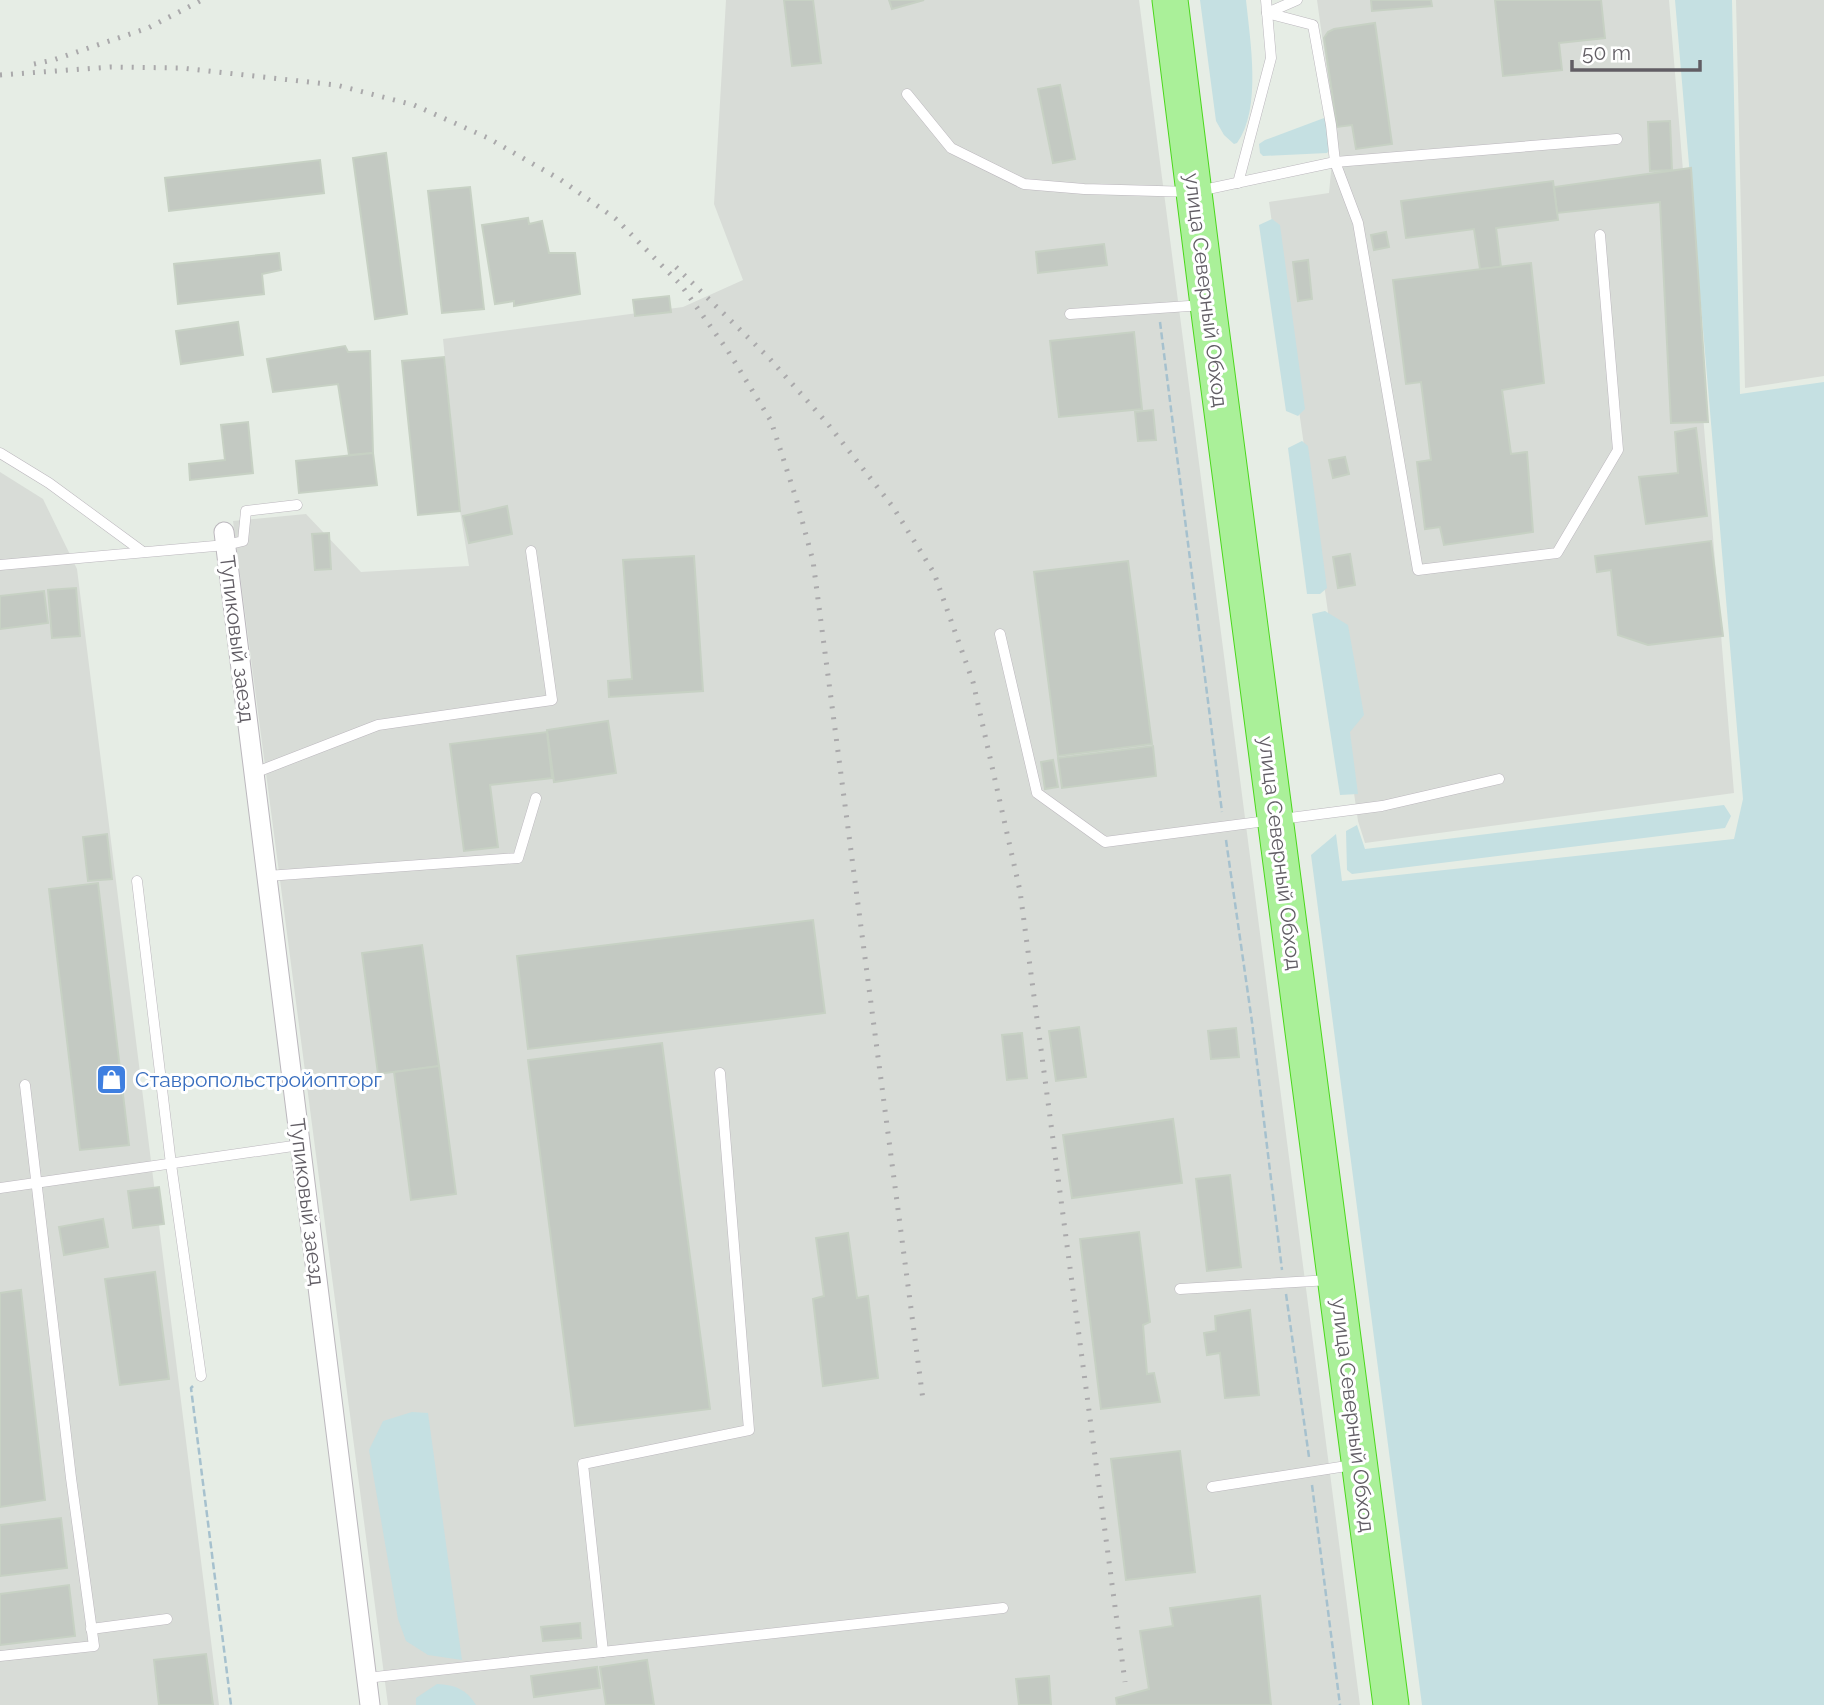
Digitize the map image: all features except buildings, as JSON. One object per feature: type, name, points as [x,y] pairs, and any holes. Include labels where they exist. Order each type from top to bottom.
[{"type":"highway","name":"улица Северный Обход","points":[[1170,0],[1391,1705]]},
{"type":"street","name":"Тупиковый заезд","points":[[225,538],[370,1705]]},
{"type":"lane","points":[[1238,183],[1271,58],[1266,0]]},
{"type":"lane","points":[[1267,13],[1297,0]]},
{"type":"lane","points":[[1267,13],[1313,25],[1335,162],[1358,223],[1418,570],[1557,553],[1618,450],[1600,234]]},
{"type":"lane","points":[[907,94],[951,148],[1024,184],[1084,189],[1194,192],[1335,162],[1617,139]]},
{"type":"lane","points":[[1070,314],[1208,305]]},
{"type":"lane","points":[[0,453],[49,483],[143,552]]},
{"type":"lane","points":[[0,565],[143,552],[225,538],[243,541],[246,511],[298,505]]},
{"type":"lane","points":[[254,773],[378,724],[552,700],[531,551]]},
{"type":"lane","points":[[1000,634],[1037,793],[1105,842],[1382,806],[1499,779]]},
{"type":"lane","points":[[267,876],[518,858],[536,798]]},
{"type":"lane","points":[[137,881],[201,1376]]},
{"type":"lane","points":[[603,1652],[583,1464],[749,1430],[720,1073]]},
{"type":"lane","points":[[0,1656],[94,1646],[71,1478],[25,1085]]},
{"type":"lane","points":[[0,1188],[300,1144]]},
{"type":"lane","points":[[1180,1289],[1335,1280]]},
{"type":"lane","points":[[1212,1488],[1359,1464]]},
{"type":"lane","points":[[366,1678],[1003,1608]]},
{"type":"lane","points":[[91,1629],[167,1619]]},
{"type":"path","points":[[1158,309],[1340,1705]]},
{"type":"path","points":[[201,1376],[191,1388],[231,1705]]},
{"type":"shaded area","points":[[726,0],[1139,0],[1360,1705],[388,1705],[233,521],[306,514],[361,572],[469,566],[460,511],[443,339],[683,307],[743,280],[714,204]]},
{"type":"shaded area","points":[[1200,0],[1246,0],[1252,54],[1252,93],[1245,129],[1234,144],[1224,135],[1216,121]]},
{"type":"shaded area","points":[[1317,0],[1669,0],[1734,793],[1365,843],[1358,821],[1269,202],[1329,193],[1335,129]]},
{"type":"shaded area","points":[[1675,0],[1732,0],[1740,394],[1824,382],[1824,1705],[1422,1705],[1311,855],[1336,834],[1342,881],[1734,839],[1743,799]]},
{"type":"shaded area","points":[[1736,0],[1824,0],[1824,376],[1745,388]]},
{"type":"shaded area","points":[[1324,118],[1327,120],[1330,149],[1327,153],[1263,156],[1260,153],[1259,144],[1265,140]]},
{"type":"shaded area","points":[[1272,219],[1280,225],[1305,409],[1298,416],[1286,411],[1259,225]]},
{"type":"shaded area","points":[[1302,441],[1308,446],[1327,588],[1320,594],[1307,594],[1288,448]]},
{"type":"shaded area","points":[[0,472],[43,499],[77,569],[219,1705],[0,1705]]},
{"type":"shaded area","points":[[1325,611],[1348,625],[1364,715],[1350,732],[1358,794],[1340,795],[1312,614]]},
{"type":"shaded area","points":[[1724,805],[1731,816],[1725,828],[1352,874],[1347,870],[1346,831],[1357,825],[1365,849]]},
{"type":"shaded area","points":[[412,1412],[428,1413],[462,1660],[428,1655],[406,1641],[398,1619],[369,1450],[383,1421]]},
{"type":"shaded area","points":[[437,1684],[460,1689],[476,1705],[416,1705],[416,1698]]},
{"type":"railway","points":[[34,64],[148,28],[202,0]]},
{"type":"railway","points":[[0,75],[111,67],[181,68],[336,85],[414,105],[488,138],[561,180],[616,219],[681,285],[728,351],[771,421],[813,561],[923,1400]]},
{"type":"railway","points":[[676,267],[769,358],[827,423],[893,507],[934,573],[973,682],[1020,891],[1125,1682]]},
{"type":"place","name":"Ставропольстройопторг","points":[[112,1080]]}]
